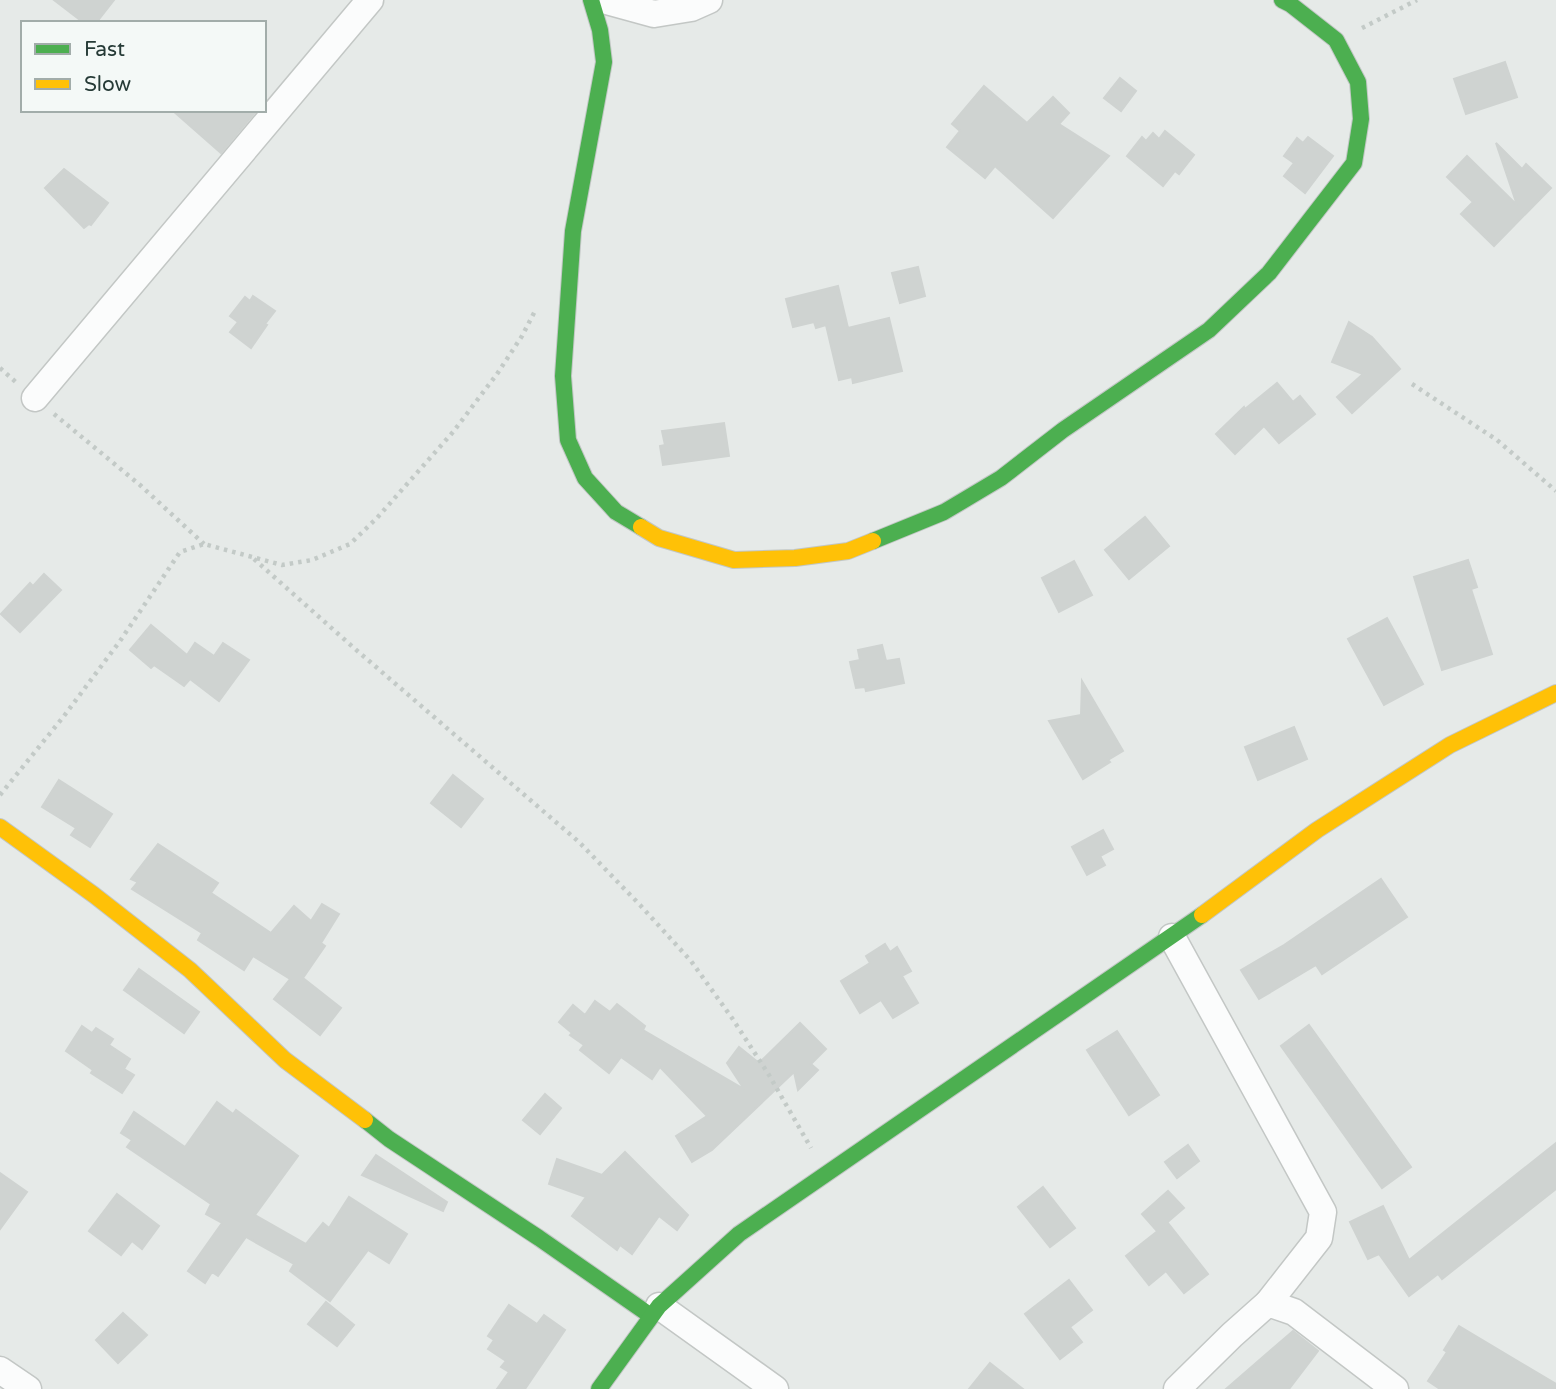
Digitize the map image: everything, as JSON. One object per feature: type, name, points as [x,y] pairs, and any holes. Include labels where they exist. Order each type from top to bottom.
[{"type":"street","points":[[35,398],[370,0]]},
{"type":"street","points":[[591,0],[600,30],[604,62],[572,231],[563,376],[568,440],[585,478],[616,512],[659,538],[734,560],[794,558],[848,551],[944,512],[1001,478],[1063,430],[1209,330],[1269,273],[1354,163],[1361,119],[1358,82],[1336,40],[1282,0]]},
{"type":"street","points":[[603,0],[654,14],[691,8],[709,0]]},
{"type":"street","points":[[599,1389],[655,1311],[739,1234],[1172,937],[1317,830],[1450,745],[1556,693]]},
{"type":"street","points":[[0,827],[94,895],[190,970],[285,1060],[379,1131],[539,1238],[775,1389]]},
{"type":"street","points":[[1172,937],[1323,1212],[1319,1238],[1268,1303],[1177,1389]]},
{"type":"street","points":[[1268,1303],[1294,1311],[1395,1389]]},
{"type":"street","points":[[0,1370],[28,1389]]},
{"type":"path","points":[[1336,40],[1417,0]]},
{"type":"path","points":[[0,368],[140,485],[204,544],[282,565],[312,560],[350,544],[377,519],[453,432],[497,374],[541,301]]},
{"type":"path","points":[[1412,384],[1497,440],[1556,491]]},
{"type":"path","points":[[0,795],[112,652],[180,552],[204,544]]},
{"type":"path","points":[[252,557],[579,842],[640,905],[691,961],[732,1017],[826,1173]]},
{"type":"building","points":[[54,0],[114,0],[98,21],[81,21]]},
{"type":"building","points":[[1505,62],[1517,97],[1466,114],[1454,79]]},
{"type":"building","points":[[1120,78],[1136,91],[1121,111],[1104,98]]},
{"type":"building","points":[[984,86],[1027,123],[1053,97],[1069,113],[1059,124],[1109,156],[1053,218],[995,166],[985,178],[947,147],[960,131],[952,124]]},
{"type":"building","points":[[174,112],[255,112],[221,153]]},
{"type":"building","points":[[1165,131],[1194,155],[1179,174],[1175,171],[1163,186],[1127,156],[1142,137],[1146,141],[1153,133],[1159,139]]},
{"type":"building","points":[[1308,137],[1333,156],[1305,193],[1284,176],[1294,163],[1284,156],[1297,138],[1303,143]]},
{"type":"building","points":[[1496,143],[1522,169],[1526,164],[1551,188],[1494,246],[1461,214],[1473,202],[1447,177],[1467,156],[1517,205]]},
{"type":"building","points":[[64,169],[108,203],[91,225],[84,228],[45,188]]},
{"type":"building","points":[[918,267],[925,296],[900,303],[892,273]]},
{"type":"building","points":[[838,286],[848,328],[889,318],[902,371],[853,383],[852,377],[839,380],[826,325],[816,328],[814,322],[793,327],[786,299]]},
{"type":"building","points":[[253,296],[275,311],[251,348],[230,332],[238,322],[230,316],[245,297],[250,301]]},
{"type":"building","points":[[1349,322],[1372,337],[1400,369],[1352,413],[1337,397],[1363,374],[1332,362]]},
{"type":"building","points":[[1277,383],[1293,402],[1300,396],[1315,414],[1279,443],[1264,426],[1235,454],[1216,434],[1244,407],[1245,409]]},
{"type":"building","points":[[724,423],[729,456],[663,465],[660,446],[665,445],[662,431]]},
{"type":"building","points":[[1145,517],[1169,546],[1129,579],[1105,550]]},
{"type":"building","points":[[1468,560],[1477,587],[1471,589],[1492,654],[1442,670],[1414,577]]},
{"type":"building","points":[[1074,561],[1092,595],[1059,612],[1042,578]]},
{"type":"building","points":[[44,574],[61,590],[20,632],[1,614],[30,583],[33,586]]},
{"type":"building","points":[[1387,618],[1423,684],[1384,705],[1348,639]]},
{"type":"building","points":[[151,625],[187,655],[195,643],[214,656],[223,643],[249,660],[219,701],[190,679],[184,686],[154,665],[151,668],[130,650]]},
{"type":"building","points":[[882,645],[886,661],[899,659],[904,683],[866,691],[865,687],[856,688],[850,662],[860,660],[858,650]]},
{"type":"building","points":[[1082,681],[1123,751],[1083,779],[1049,721],[1081,715]]},
{"type":"building","points":[[1294,727],[1307,759],[1258,780],[1245,747]]},
{"type":"building","points":[[453,775],[483,799],[461,827],[431,803]]},
{"type":"building","points":[[59,780],[112,814],[90,847],[71,835],[76,828],[42,807]]},
{"type":"building","points":[[1103,830],[1113,849],[1100,856],[1105,865],[1087,875],[1072,847]]},
{"type":"building","points":[[158,844],[218,883],[211,893],[271,933],[294,906],[311,921],[322,904],[339,914],[321,943],[325,946],[303,978],[341,1008],[320,1035],[274,999],[290,979],[253,956],[244,970],[198,940],[202,933],[132,889],[138,882],[131,879]]},
{"type":"building","points":[[1381,879],[1407,917],[1322,974],[1316,965],[1259,999],[1241,970],[1284,945]]},
{"type":"building","points":[[885,944],[890,952],[897,947],[911,971],[902,976],[918,1003],[893,1018],[881,1000],[860,1013],[841,981],[870,963],[866,956]]},
{"type":"building","points":[[139,969],[199,1012],[184,1033],[124,990]]},
{"type":"building","points":[[595,1001],[610,1012],[617,1004],[645,1026],[643,1030],[744,1089],[727,1063],[739,1047],[759,1063],[800,1023],[826,1049],[811,1064],[818,1070],[798,1090],[794,1072],[712,1150],[692,1162],[676,1136],[707,1116],[660,1067],[652,1079],[621,1057],[609,1073],[580,1050],[584,1045],[570,1035],[572,1033],[559,1022],[573,1005],[585,1015]]},
{"type":"building","points":[[1309,1025],[1411,1167],[1382,1188],[1281,1046]]},
{"type":"building","points":[[82,1026],[92,1033],[96,1028],[113,1039],[109,1045],[130,1059],[124,1069],[134,1075],[122,1093],[91,1073],[93,1070],[66,1051]]},
{"type":"building","points":[[1117,1031],[1159,1095],[1129,1115],[1087,1050]]},
{"type":"building","points":[[545,1094],[561,1108],[540,1134],[523,1120]]},
{"type":"building","points":[[217,1102],[233,1114],[236,1110],[298,1156],[255,1215],[306,1244],[323,1223],[329,1228],[349,1197],[407,1234],[389,1263],[368,1250],[330,1301],[290,1271],[294,1264],[246,1237],[218,1276],[212,1272],[205,1283],[188,1271],[222,1223],[206,1214],[211,1204],[127,1147],[132,1140],[121,1133],[134,1112],[185,1147]]},
{"type":"building","points":[[1556,1143],[1556,1189],[1442,1279],[1438,1274],[1409,1296],[1379,1254],[1368,1259],[1350,1222],[1383,1206],[1409,1260]]},
{"type":"building","points":[[1188,1145],[1199,1161],[1177,1178],[1165,1162]]},
{"type":"building","points":[[625,1152],[688,1215],[677,1230],[659,1216],[632,1254],[620,1245],[617,1250],[572,1216],[586,1197],[549,1184],[557,1159],[602,1175]]},
{"type":"building","points":[[376,1155],[447,1202],[443,1211],[362,1175]]},
{"type":"building","points":[[0,1173],[27,1192],[0,1229]]},
{"type":"building","points":[[1043,1187],[1075,1228],[1050,1247],[1018,1207]]},
{"type":"building","points":[[1168,1191],[1184,1208],[1157,1231],[1142,1214]]},
{"type":"building","points":[[117,1194],[159,1226],[142,1249],[132,1241],[121,1255],[89,1231]]},
{"type":"building","points":[[1168,1223],[1208,1274],[1184,1293],[1166,1271],[1149,1285],[1126,1256]]},
{"type":"building","points":[[1069,1280],[1092,1310],[1070,1327],[1082,1342],[1060,1359],[1025,1314]]},
{"type":"building","points":[[326,1302],[354,1325],[337,1346],[308,1324]]},
{"type":"building","points":[[509,1305],[537,1324],[544,1315],[565,1330],[525,1389],[497,1389],[509,1372],[501,1367],[506,1361],[488,1349],[494,1340],[488,1336]]},
{"type":"building","points":[[123,1313],[147,1335],[118,1363],[96,1340]]},
{"type":"building","points":[[1459,1326],[1556,1384],[1556,1389],[1440,1389],[1428,1381],[1447,1352],[1444,1350]]},
{"type":"building","points":[[1293,1331],[1318,1351],[1289,1389],[1226,1389]]},
{"type":"building","points":[[990,1363],[1023,1389],[969,1389]]},
{"type":"traffic: fast","points":[[591,0],[600,30],[604,62],[573,231],[563,376],[568,440],[585,478],[616,512],[641,527]]},
{"type":"traffic: fast","points":[[873,541],[944,512],[1001,478],[1063,430],[1209,330],[1269,273],[1354,163],[1361,119],[1358,82],[1336,40],[1282,0]]},
{"type":"traffic: fast","points":[[599,1389],[659,1306],[739,1234],[1202,915]]},
{"type":"traffic: fast","points":[[365,1120],[389,1139],[651,1316]]},
{"type":"traffic: slow","points":[[641,527],[659,538],[734,560],[795,558],[848,551],[873,541]]},
{"type":"traffic: slow","points":[[1202,915],[1317,830],[1450,745],[1556,693]]},
{"type":"traffic: slow","points":[[0,827],[94,895],[190,970],[285,1060],[365,1120]]}]
